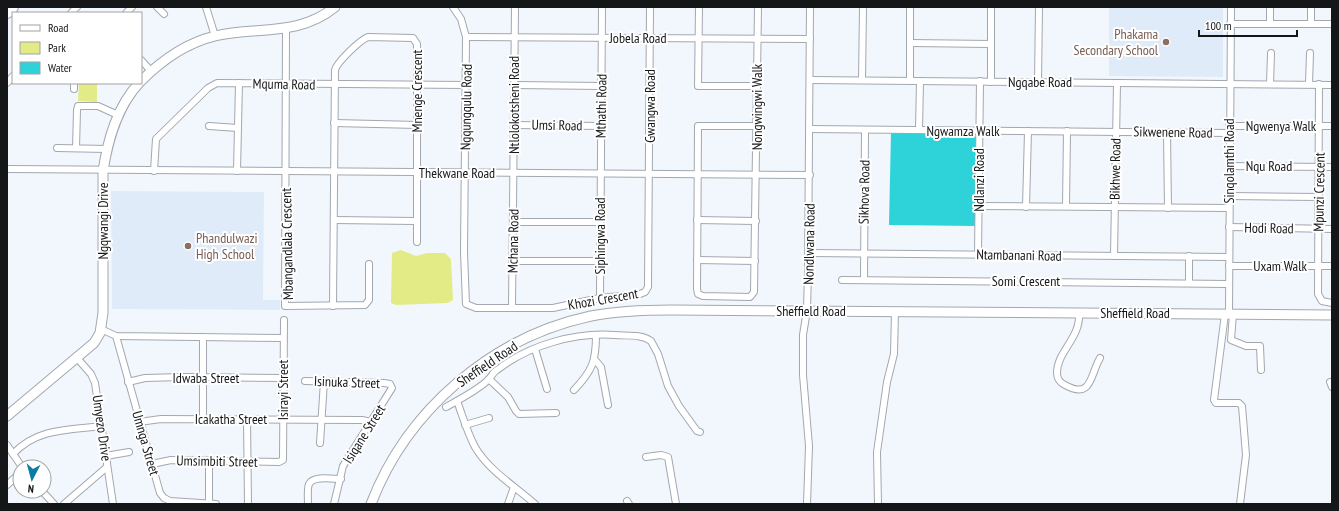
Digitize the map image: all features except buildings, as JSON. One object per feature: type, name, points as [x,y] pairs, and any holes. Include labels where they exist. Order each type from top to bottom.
[{"type":"highway","points":[[7,12],[12,7]]},
{"type":"street","points":[[157,7],[164,14]]},
{"type":"street","points":[[206,7],[215,36]]},
{"type":"street","name":"Ngqwangi Drive","points":[[142,80],[151,71],[184,48],[215,36],[286,29],[310,21],[334,7]]},
{"type":"street","name":"Ngqungqulu Road","points":[[452,7],[461,19],[466,38],[464,299],[468,306]]},
{"type":"street","name":"Ntlolokotsheni Road","points":[[513,173],[515,7]]},
{"type":"street","name":"Mthathi Road","points":[[601,174],[602,7]]},
{"type":"street","name":"Gwangwa Road","points":[[649,174],[650,7]]},
{"type":"street","points":[[699,7],[698,86],[757,86]]},
{"type":"street","name":"Nongwingwi Walk","points":[[697,260],[698,294],[703,296],[752,296],[754,292],[756,221],[758,7]]},
{"type":"street","name":"Nondlwana Road","points":[[807,504],[809,446],[803,375],[804,328],[808,310],[810,7]]},
{"type":"street","points":[[862,80],[863,7]]},
{"type":"street","points":[[910,7],[910,81]]},
{"type":"street","points":[[991,7],[991,82]]},
{"type":"street","points":[[1038,7],[1038,82]]},
{"type":"street","name":"Sinqolamthi Road","points":[[1231,7],[1229,126],[1229,314],[1214,400],[1216,403],[1239,403],[1242,406],[1246,455],[1240,504]]},
{"type":"street","points":[[1270,7],[1270,23]]},
{"type":"street","points":[[1311,7],[1312,24]]},
{"type":"street","points":[[1230,24],[1332,24]]},
{"type":"street","points":[[286,29],[286,172]]},
{"type":"street","name":"Mnenge Crescent","points":[[334,172],[334,84],[335,70],[338,64],[363,40],[371,37],[407,37],[416,40],[418,44],[417,242]]},
{"type":"street","name":"Jobela Road","points":[[466,38],[810,39]]},
{"type":"street","points":[[910,43],[991,44]]},
{"type":"street","points":[[1270,84],[1271,53]]},
{"type":"street","points":[[1309,84],[1310,53]]},
{"type":"street","points":[[142,61],[151,71]]},
{"type":"street","name":"Ngqabe Road","points":[[810,80],[1332,85]]},
{"type":"street","points":[[919,130],[920,81]]},
{"type":"street","name":"Ndlanzi Road","points":[[978,254],[980,82]]},
{"type":"street","name":"Mquma Road","points":[[154,171],[155,143],[158,138],[211,86],[218,83],[466,85]]},
{"type":"street","points":[[238,172],[239,83]]},
{"type":"street","name":"Bikhwe Road","points":[[1114,256],[1117,83]]},
{"type":"street","name":"Ngqwangi Drive","points":[[7,416],[98,339],[103,313],[103,171],[107,149],[118,115],[139,84]]},
{"type":"street","name":"Mpunzi Crescent","points":[[1319,84],[1319,300],[1325,303],[1332,303]]},
{"type":"street","points":[[514,85],[602,86]]},
{"type":"street","points":[[76,148],[77,110],[80,105],[98,106],[118,115]]},
{"type":"street","points":[[334,123],[418,125]]},
{"type":"street","name":"Umsi Road","points":[[514,125],[601,126]]},
{"type":"street","points":[[209,126],[238,128]]},
{"type":"street","points":[[755,261],[697,260],[697,175],[698,126],[756,126]]},
{"type":"street","name":"Ngwenya Walk","points":[[1229,126],[1332,126]]},
{"type":"street","name":"Ngwamza Walk","points":[[809,129],[1116,132]]},
{"type":"street","name":"Sikhova Road","points":[[864,254],[865,130]]},
{"type":"street","points":[[1026,207],[1028,131]]},
{"type":"street","points":[[1066,206],[1067,131]]},
{"type":"street","name":"Sikwenene Road","points":[[1116,132],[1229,133]]},
{"type":"street","points":[[1167,133],[1168,208]]},
{"type":"street","points":[[57,148],[107,149]]},
{"type":"street","name":"Nqu Road","points":[[1229,166],[1332,167]]},
{"type":"street","name":"Thekwane Road","points":[[7,169],[103,171],[810,175]]},
{"type":"street","name":"Mbangandlala Crescent","points":[[286,172],[285,306],[333,306]]},
{"type":"street","points":[[334,172],[333,306],[362,306],[367,303],[369,300],[369,264]]},
{"type":"street","name":"Mchana Road","points":[[512,308],[513,173]]},
{"type":"street","name":"Siphingwa Road","points":[[600,298],[601,174]]},
{"type":"street","name":"Khozi Crescent","points":[[468,306],[558,308],[600,298],[640,294],[645,292],[648,287],[649,174]]},
{"type":"street","points":[[1229,196],[1318,197]]},
{"type":"street","points":[[979,206],[1229,208]]},
{"type":"street","points":[[334,220],[416,220]]},
{"type":"street","points":[[697,220],[756,221]]},
{"type":"street","points":[[513,222],[600,222]]},
{"type":"street","name":"Hodi Road","points":[[1229,228],[1332,229]]},
{"type":"street","name":"Ntambanani Road","points":[[809,253],[1229,257]]},
{"type":"street","points":[[864,254],[864,280]]},
{"type":"street","points":[[1189,256],[1189,283]]},
{"type":"street","points":[[512,261],[600,261]]},
{"type":"street","name":"Uxam Walk","points":[[1229,266],[1332,266]]},
{"type":"street","name":"Somi Crescent","points":[[842,280],[1228,284]]},
{"type":"street","name":"Sheffield Road","points":[[371,504],[381,481],[402,445],[436,402],[455,384],[481,365],[528,338],[555,327],[590,316],[626,311],[808,310],[1332,315]]},
{"type":"street","points":[[878,504],[877,452],[894,354],[895,311]]},
{"type":"street","points":[[1079,313],[1076,333],[1058,365],[1056,375],[1060,382],[1065,386],[1082,390],[1086,389],[1100,358]]},
{"type":"street","points":[[1229,314],[1231,340],[1246,346],[1260,346],[1260,370]]},
{"type":"street","name":"Isirayi Street","points":[[283,460],[284,320]]},
{"type":"street","points":[[101,329],[116,336],[284,338]]},
{"type":"street","points":[[574,390],[583,380],[595,360],[596,335]]},
{"type":"street","points":[[446,407],[489,379],[496,370],[510,361],[535,349],[566,339],[596,335],[640,337],[651,341],[658,354],[665,380],[673,398],[697,431],[700,432]]},
{"type":"street","name":"Umnga Street","points":[[116,336],[160,493],[164,498],[170,501],[216,504]]},
{"type":"street","points":[[203,337],[203,419]]},
{"type":"street","points":[[535,349],[547,389]]},
{"type":"street","name":"Umyezo Drive","points":[[77,358],[94,379],[113,504]]},
{"type":"street","points":[[595,360],[600,367],[608,405]]},
{"type":"street","name":"Idwaba Street","points":[[128,382],[145,378],[283,378]]},
{"type":"street","points":[[489,379],[508,397],[519,414],[556,413]]},
{"type":"street","name":"Isinuka Street","points":[[305,381],[390,384]]},
{"type":"street","points":[[320,443],[321,426],[323,420],[324,381]]},
{"type":"street","name":"Isiqane Street","points":[[308,504],[308,484],[311,481],[320,478],[341,479],[343,466],[388,396],[392,388],[390,384]]},
{"type":"street","points":[[457,401],[465,424],[476,448],[486,462],[535,504]]},
{"type":"street","points":[[465,424],[489,418]]},
{"type":"street","name":"Icakatha Street","points":[[139,422],[161,419],[362,420],[371,422]]},
{"type":"street","points":[[247,419],[248,504]]},
{"type":"street","points":[[13,454],[28,440],[40,434],[102,426]]},
{"type":"street","points":[[7,445],[16,459]]},
{"type":"street","points":[[106,456],[129,452]]},
{"type":"street","points":[[646,457],[660,455],[668,457],[676,504]]},
{"type":"street","name":"Umsimbiti Street","points":[[152,464],[171,460],[279,462],[283,460]]},
{"type":"street","points":[[209,460],[209,504]]},
{"type":"street","points":[[64,504],[107,467]]},
{"type":"street","points":[[334,504],[341,479]]},
{"type":"street","points":[[508,504],[514,486]]},
{"type":"shaded area","name":"Phakama Secondary School","points":[[1109,7],[1223,7],[1223,77],[1109,76]]},
{"type":"shaded area","name":"Phandulwazi High School","points":[[111,191],[264,192],[263,300],[280,300],[280,310],[112,309]]},
{"type":"green space","points":[[79,84],[97,84],[97,102],[78,101]]},
{"type":"green space","points":[[401,250],[416,256],[427,253],[445,253],[451,259],[453,300],[448,303],[396,305],[391,303],[392,253]]},
{"type":"water","points":[[891,132],[972,133],[976,137],[976,226],[889,225]]},
{"type":"place","name":"Phakama Secondary School","points":[[1166,42]]},
{"type":"place","name":"Phandulwazi High School","points":[[188,246]]}]
